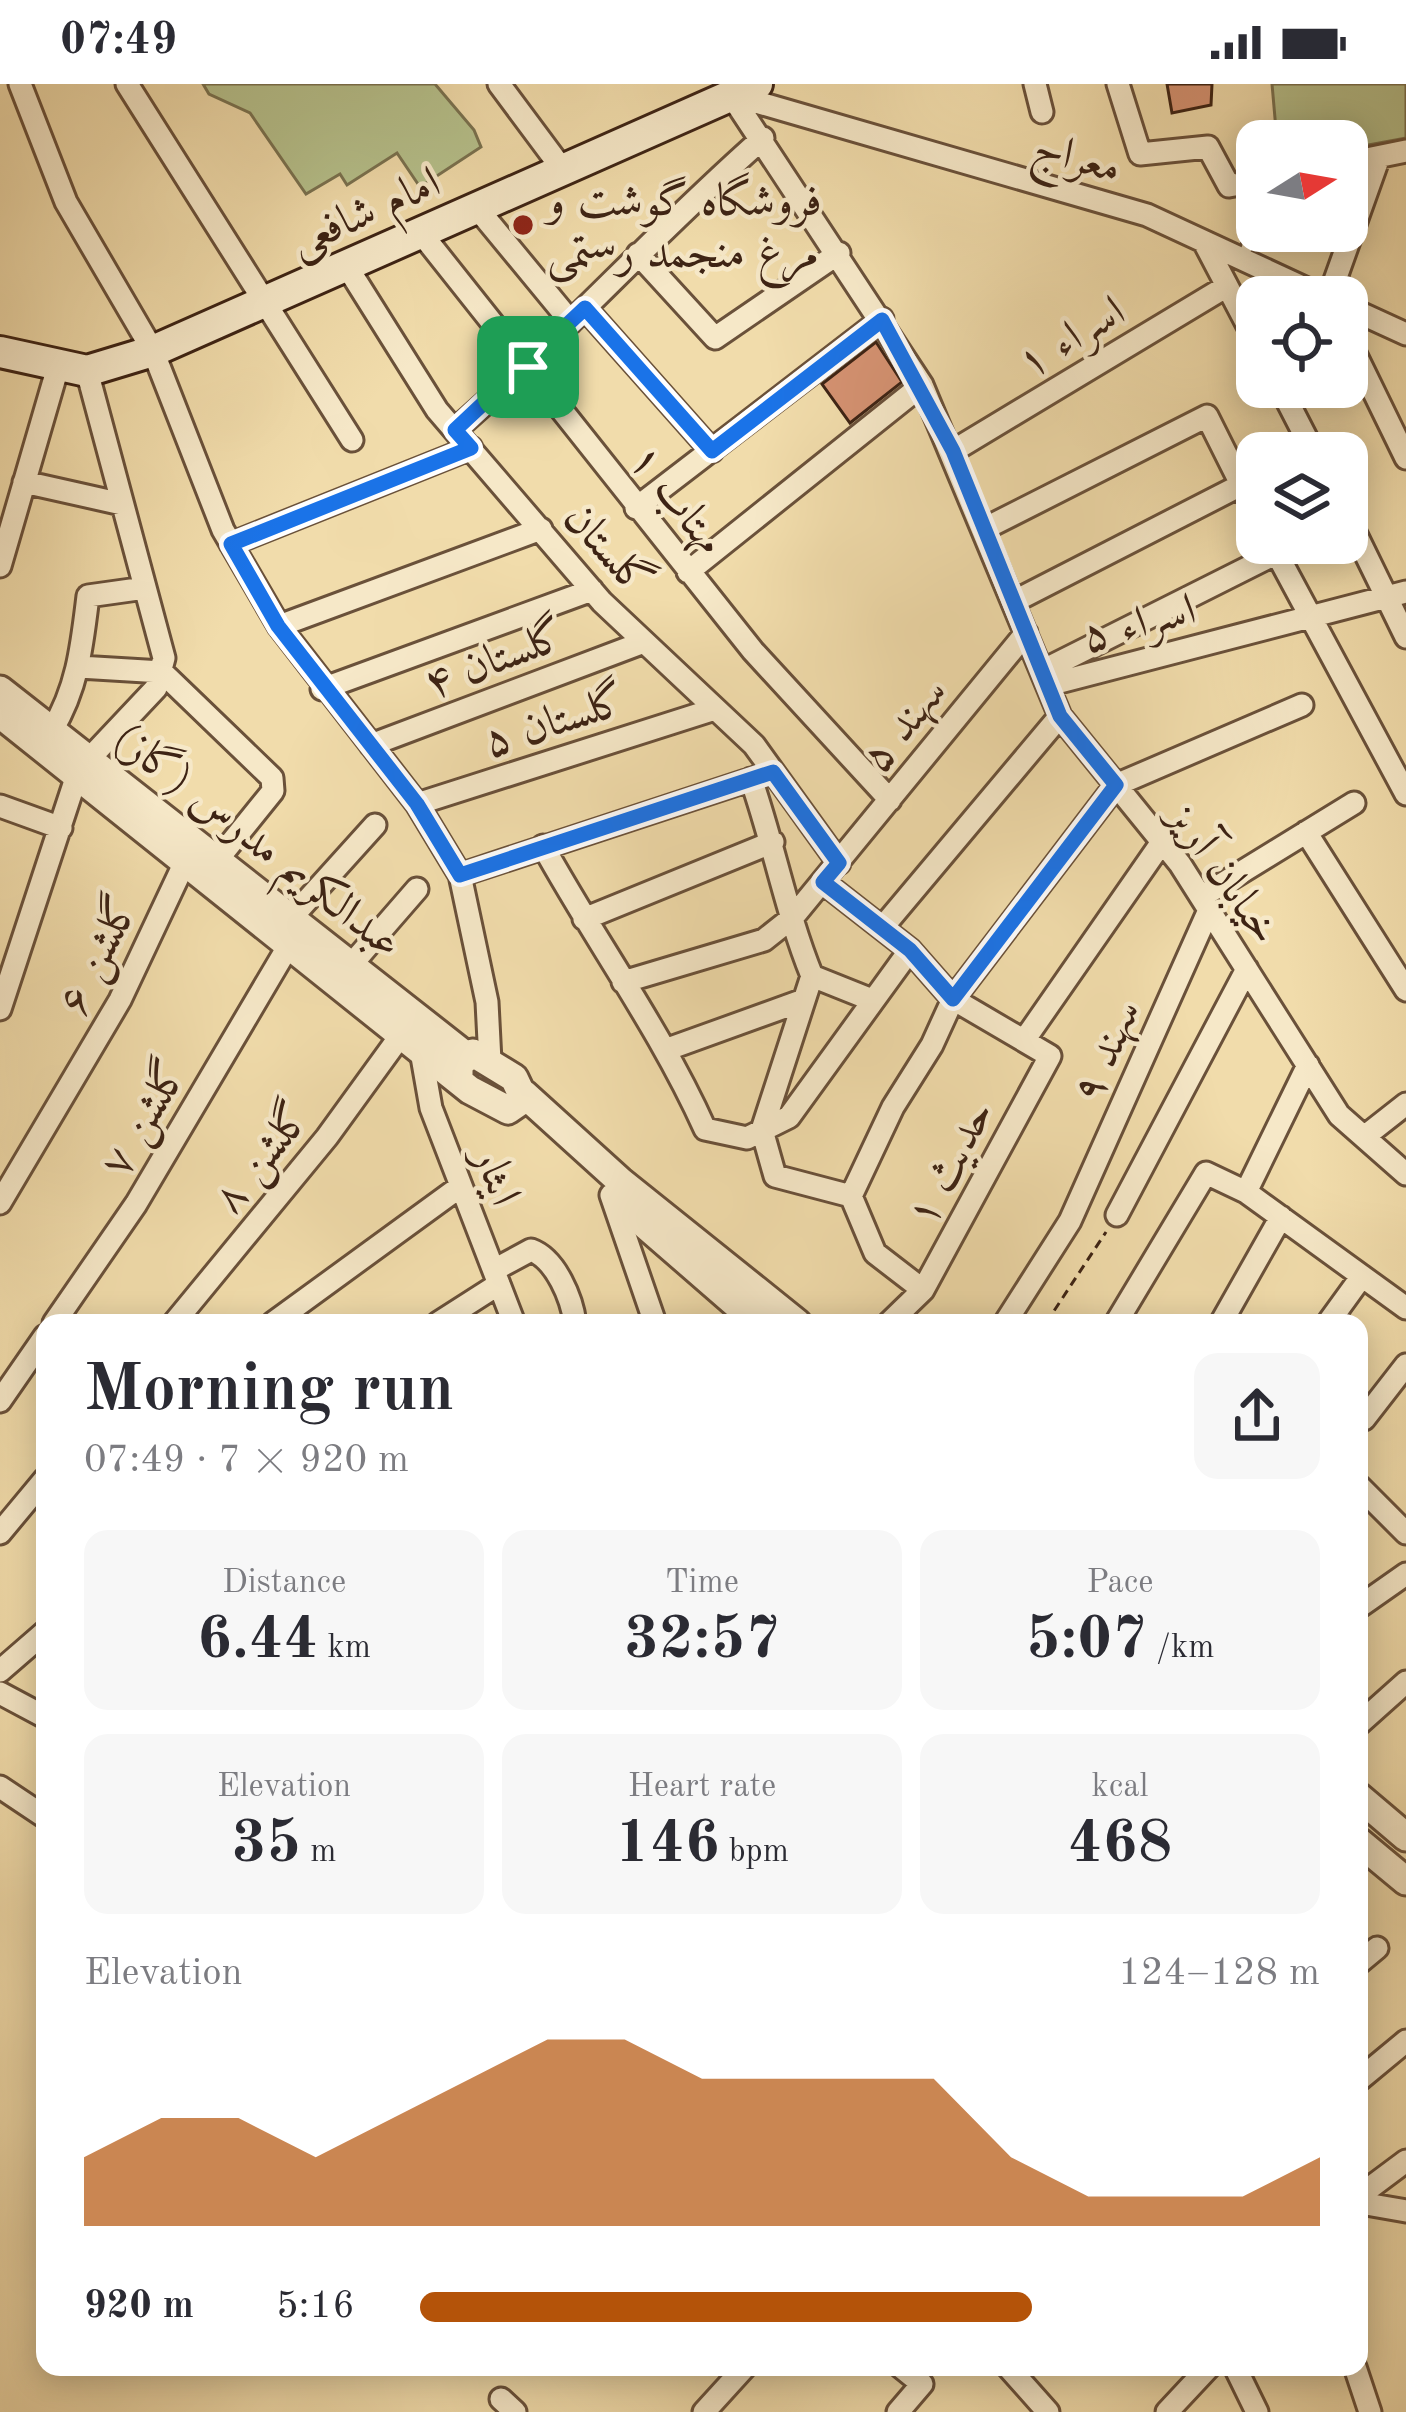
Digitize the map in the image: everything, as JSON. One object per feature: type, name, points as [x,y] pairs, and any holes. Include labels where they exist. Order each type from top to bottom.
[{"type":"main road","name":"امام شافعی","points":[[73,369],[153,352],[738,88]]},
{"type":"main road","points":[[0,352],[73,369]]},
{"type":"street","points":[[20,84],[66,202],[153,352],[231,544],[278,626],[322,689],[417,804],[460,875],[487,1001],[471,1065],[785,1314]]},
{"type":"street","points":[[128,84],[352,440]]},
{"type":"street","points":[[499,84],[563,170]]},
{"type":"street","points":[[1035,84],[1042,112]]},
{"type":"street","points":[[1118,84],[1140,154],[1208,147],[1229,186],[1236,185]]},
{"type":"street","name":"خیابان آریز","points":[[738,88],[763,138],[922,385],[1060,716],[1162,842],[1340,1115],[1406,1174]]},
{"type":"street","name":"معراج","points":[[738,88],[1147,215],[1278,276]]},
{"type":"street","points":[[455,430],[528,367],[638,254],[763,138]]},
{"type":"street","points":[[1368,159],[1406,151]]},
{"type":"street","points":[[1334,276],[1379,157]]},
{"type":"street","points":[[476,208],[712,451]]},
{"type":"street","name":"مهتاب ۱","points":[[421,233],[688,572],[890,800]]},
{"type":"street","points":[[1204,242],[1236,303]]},
{"type":"street","points":[[638,254],[715,338],[839,253]]},
{"type":"street","name":"گلستان","points":[[346,266],[455,430],[592,590],[715,709],[762,776],[839,863]]},
{"type":"street","name":"اسراء ۱","points":[[953,451],[1227,286]]},
{"type":"street","points":[[1368,317],[1406,334]]},
{"type":"street","points":[[636,508],[882,320]]},
{"type":"street","points":[[0,566],[25,482],[73,369]]},
{"type":"street","points":[[73,369],[122,503],[163,672],[272,778],[274,791],[218,859]]},
{"type":"street","points":[[1368,380],[1406,458]]},
{"type":"street","points":[[688,572],[922,385]]},
{"type":"street","points":[[984,529],[1207,416],[1236,477]]},
{"type":"street","points":[[231,544],[471,448]]},
{"type":"street","points":[[25,482],[122,503]]},
{"type":"street","points":[[1013,602],[1236,487]]},
{"type":"street","points":[[278,626],[541,529]]},
{"type":"street","points":[[1368,549],[1397,594],[1406,637]]},
{"type":"street","points":[[1045,678],[1246,564]]},
{"type":"street","points":[[1282,564],[1406,794]]},
{"type":"street","points":[[52,730],[69,703],[79,667],[88,596],[145,588]]},
{"type":"street","points":[[322,689],[592,590]]},
{"type":"street","name":"اسراء ۵","points":[[1045,678],[1397,594]]},
{"type":"street","name":"سهند ۵","points":[[790,920],[1026,633]]},
{"type":"street","name":"گلستان ۴","points":[[371,745],[644,642]]},
{"type":"street","points":[[79,667],[163,672]]},
{"type":"street","points":[[0,1009],[84,766],[156,688],[163,672]]},
{"type":"street","name":"عبدالکریم مدرس (گاز)","points":[[0,690],[52,730],[185,862],[290,932],[352,965],[471,1065]]},
{"type":"street","points":[[851,1196],[953,999],[1116,785],[1302,705]]},
{"type":"street","name":"گلستان ۵","points":[[417,804],[715,709]]},
{"type":"street","name":"عبدالکریم مدرس (گاز)","points":[[0,714],[218,859],[411,1043],[471,1065]]},
{"type":"street","points":[[882,928],[1060,716]]},
{"type":"street","points":[[460,875],[762,776],[790,920],[812,976],[762,1130],[775,1176],[851,1196]]},
{"type":"street","points":[[1205,904],[1354,803]]},
{"type":"street","points":[[0,806],[61,828]]},
{"type":"street","name":"گلشن ۷","points":[[60,1314],[136,1204],[290,932],[375,825]]},
{"type":"street","points":[[1306,832],[1406,990]]},
{"type":"street","points":[[584,919],[773,842]]},
{"type":"street","points":[[823,882],[910,950],[953,999],[1025,1039],[1162,842]]},
{"type":"street","points":[[543,846],[668,1048],[705,1129],[747,1138],[789,1117],[910,950]]},
{"type":"street","name":"گلشن ۶","points":[[0,1203],[120,1000],[185,862]]},
{"type":"street","points":[[352,965],[417,889]]},
{"type":"street","name":"سهند ۹","points":[[1011,1314],[1070,1221],[1205,904]]},
{"type":"street","points":[[623,982],[764,940],[790,920]]},
{"type":"street","points":[[1117,1215],[1247,969]]},
{"type":"street","points":[[812,976],[872,1000]]},
{"type":"street","points":[[668,1048],[803,1000]]},
{"type":"street","name":"حدیث ۱","points":[[898,1314],[923,1290],[1050,1056],[1025,1039]]},
{"type":"street","name":"ایثار","points":[[411,1043],[431,1108],[510,1314]]},
{"type":"street","name":"گلشن ۸","points":[[181,1314],[411,1043]]},
{"type":"street","points":[[1246,1192],[1308,1065]]},
{"type":"street","points":[[519,1102],[611,1195],[748,1314]]},
{"type":"street","points":[[1364,1137],[1406,1105]]},
{"type":"street","points":[[1121,1314],[1206,1173],[1246,1192],[1406,1308]]},
{"type":"street","points":[[285,1314],[461,1186]]},
{"type":"street","points":[[611,1195],[652,1314]]},
{"type":"street","points":[[851,1196],[875,1252],[923,1290]]},
{"type":"street","points":[[1226,1314],[1281,1217]]},
{"type":"street","points":[[449,1314],[531,1250],[541,1254],[572,1301],[574,1314]]},
{"type":"street","points":[[1335,1314],[1363,1276]]},
{"type":"street","points":[[0,1402],[36,1349]]},
{"type":"street","points":[[1368,1414],[1406,1365]]},
{"type":"street","points":[[0,1533],[36,1490]]},
{"type":"street","points":[[1386,1513],[1406,1496]]},
{"type":"street","points":[[1368,1500],[1406,1533]]},
{"type":"street","points":[[1368,1601],[1406,1574]]},
{"type":"street","points":[[0,1671],[36,1640]]},
{"type":"street","points":[[1368,1716],[1406,1682]]},
{"type":"street","points":[[0,1694],[36,1714]]},
{"type":"street","points":[[0,1787],[36,1811]]},
{"type":"street","points":[[1368,1805],[1406,1837]]},
{"type":"street","points":[[1368,1849],[1406,1881]]},
{"type":"street","points":[[1368,1956],[1377,1948]]},
{"type":"street","points":[[1368,2073],[1406,2041]]},
{"type":"street","points":[[1368,2188],[1406,2161]]},
{"type":"street","points":[[1368,2204],[1406,2211]]},
{"type":"street","points":[[704,2412],[737,2376]]},
{"type":"street","points":[[1016,2376],[1048,2412]]},
{"type":"street","points":[[1173,2410],[1201,2376]]},
{"type":"street","points":[[1239,2376],[1257,2412]]},
{"type":"street","points":[[1358,2376],[1370,2412]]},
{"type":"lane","points":[[1242,260],[1245,252]]},
{"type":"path","points":[[1052,1314],[1117,1215]]},
{"type":"green space","points":[[203,84],[435,84],[474,130],[481,147],[420,187],[397,153],[347,185],[340,174],[306,194],[250,113],[209,94]]},
{"type":"green space","points":[[1272,84],[1406,84],[1406,138],[1368,145],[1368,120],[1275,120]]},
{"type":"building","points":[[1167,84],[1212,84],[1211,105],[1172,113]]},
{"type":"building","points":[[876,342],[902,382],[850,423],[822,384]]},
{"type":"place","name":"فروشگاه گوشت و مرغ منجمد رستمی","points":[[523,225]]},
{"type":"route","points":[[585,308],[712,451],[882,320],[922,385],[953,451],[1060,716],[1116,785],[953,999],[910,950],[823,882],[839,863],[773,772],[460,875],[417,804],[322,689],[278,626],[231,544],[471,448],[455,430],[528,367],[585,308]]}]
